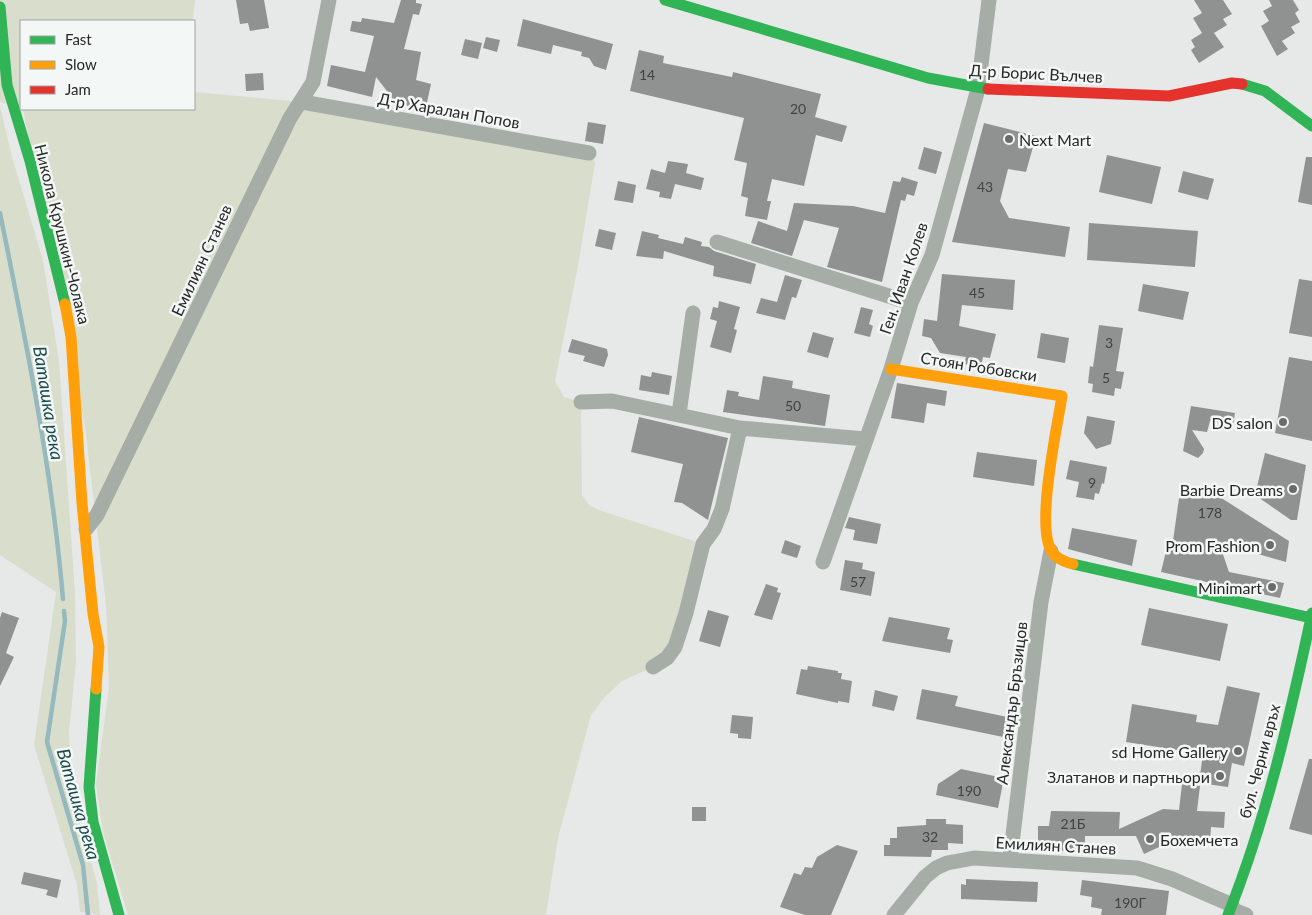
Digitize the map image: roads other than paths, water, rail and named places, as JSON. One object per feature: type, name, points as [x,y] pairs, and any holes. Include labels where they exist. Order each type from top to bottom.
[{"type":"street","name":"Емилиян Станев","points":[[86,529],[98,515],[246,206],[290,118],[313,82],[329,0]]},
{"type":"street","name":"Д-р Борис Вълчев","points":[[666,0],[886,66],[978,89],[1169,96],[1232,83],[1249,85],[1265,91],[1312,126]]},
{"type":"street","name":"Ген. Иван Колев","points":[[823,562],[891,369],[910,303],[932,255],[978,89],[989,0]]},
{"type":"street","name":"Никола Крушкин-Чолака","points":[[0,7],[7,85],[30,161],[66,302],[71,337],[93,614],[99,646],[89,787],[93,822],[119,915]]},
{"type":"street","name":"Д-р Харалан Попов","points":[[302,102],[589,153]]},
{"type":"street","points":[[716,242],[910,303]]},
{"type":"street","points":[[679,414],[693,313]]},
{"type":"street","name":"Стоян Робовски","points":[[891,369],[1062,396]]},
{"type":"street","name":"Александър Бръзицов","points":[[1010,860],[1041,602],[1051,551],[1047,538],[1046,501],[1062,396]]},
{"type":"street","points":[[582,402],[612,401],[740,428],[865,439]]},
{"type":"street","points":[[653,667],[667,658],[675,647],[686,613],[703,544],[714,529],[722,509],[740,428]]},
{"type":"street","points":[[1051,551],[1061,560],[1080,567],[1311,615]]},
{"type":"street","name":"бул. Черни връх","points":[[1230,909],[1267,801],[1308,648],[1311,615]]},
{"type":"street","name":"Емилиян Станев","points":[[894,915],[925,876],[947,863],[974,858],[1137,868],[1172,879],[1230,909],[1246,915]]},
{"type":"waterway","name":"Ваташка река","points":[[0,213],[45,453],[63,599]]},
{"type":"waterway","name":"Ваташка река","points":[[64,611],[65,621],[47,742],[83,865],[88,915]]},
{"type":"place","name":"Next Mart","points":[[1009,139]]},
{"type":"place","name":"DS salon","points":[[1283,422]]},
{"type":"place","name":"Barbie Dreams","points":[[1293,489]]},
{"type":"place","name":"Prom Fashion","points":[[1270,545]]},
{"type":"place","name":"Minimart","points":[[1272,587]]},
{"type":"place","name":"sd Home Gallery","points":[[1238,751]]},
{"type":"place","name":"Златанов и партньори","points":[[1220,776]]},
{"type":"place","name":"Бохемчета","points":[[1150,839]]}]
